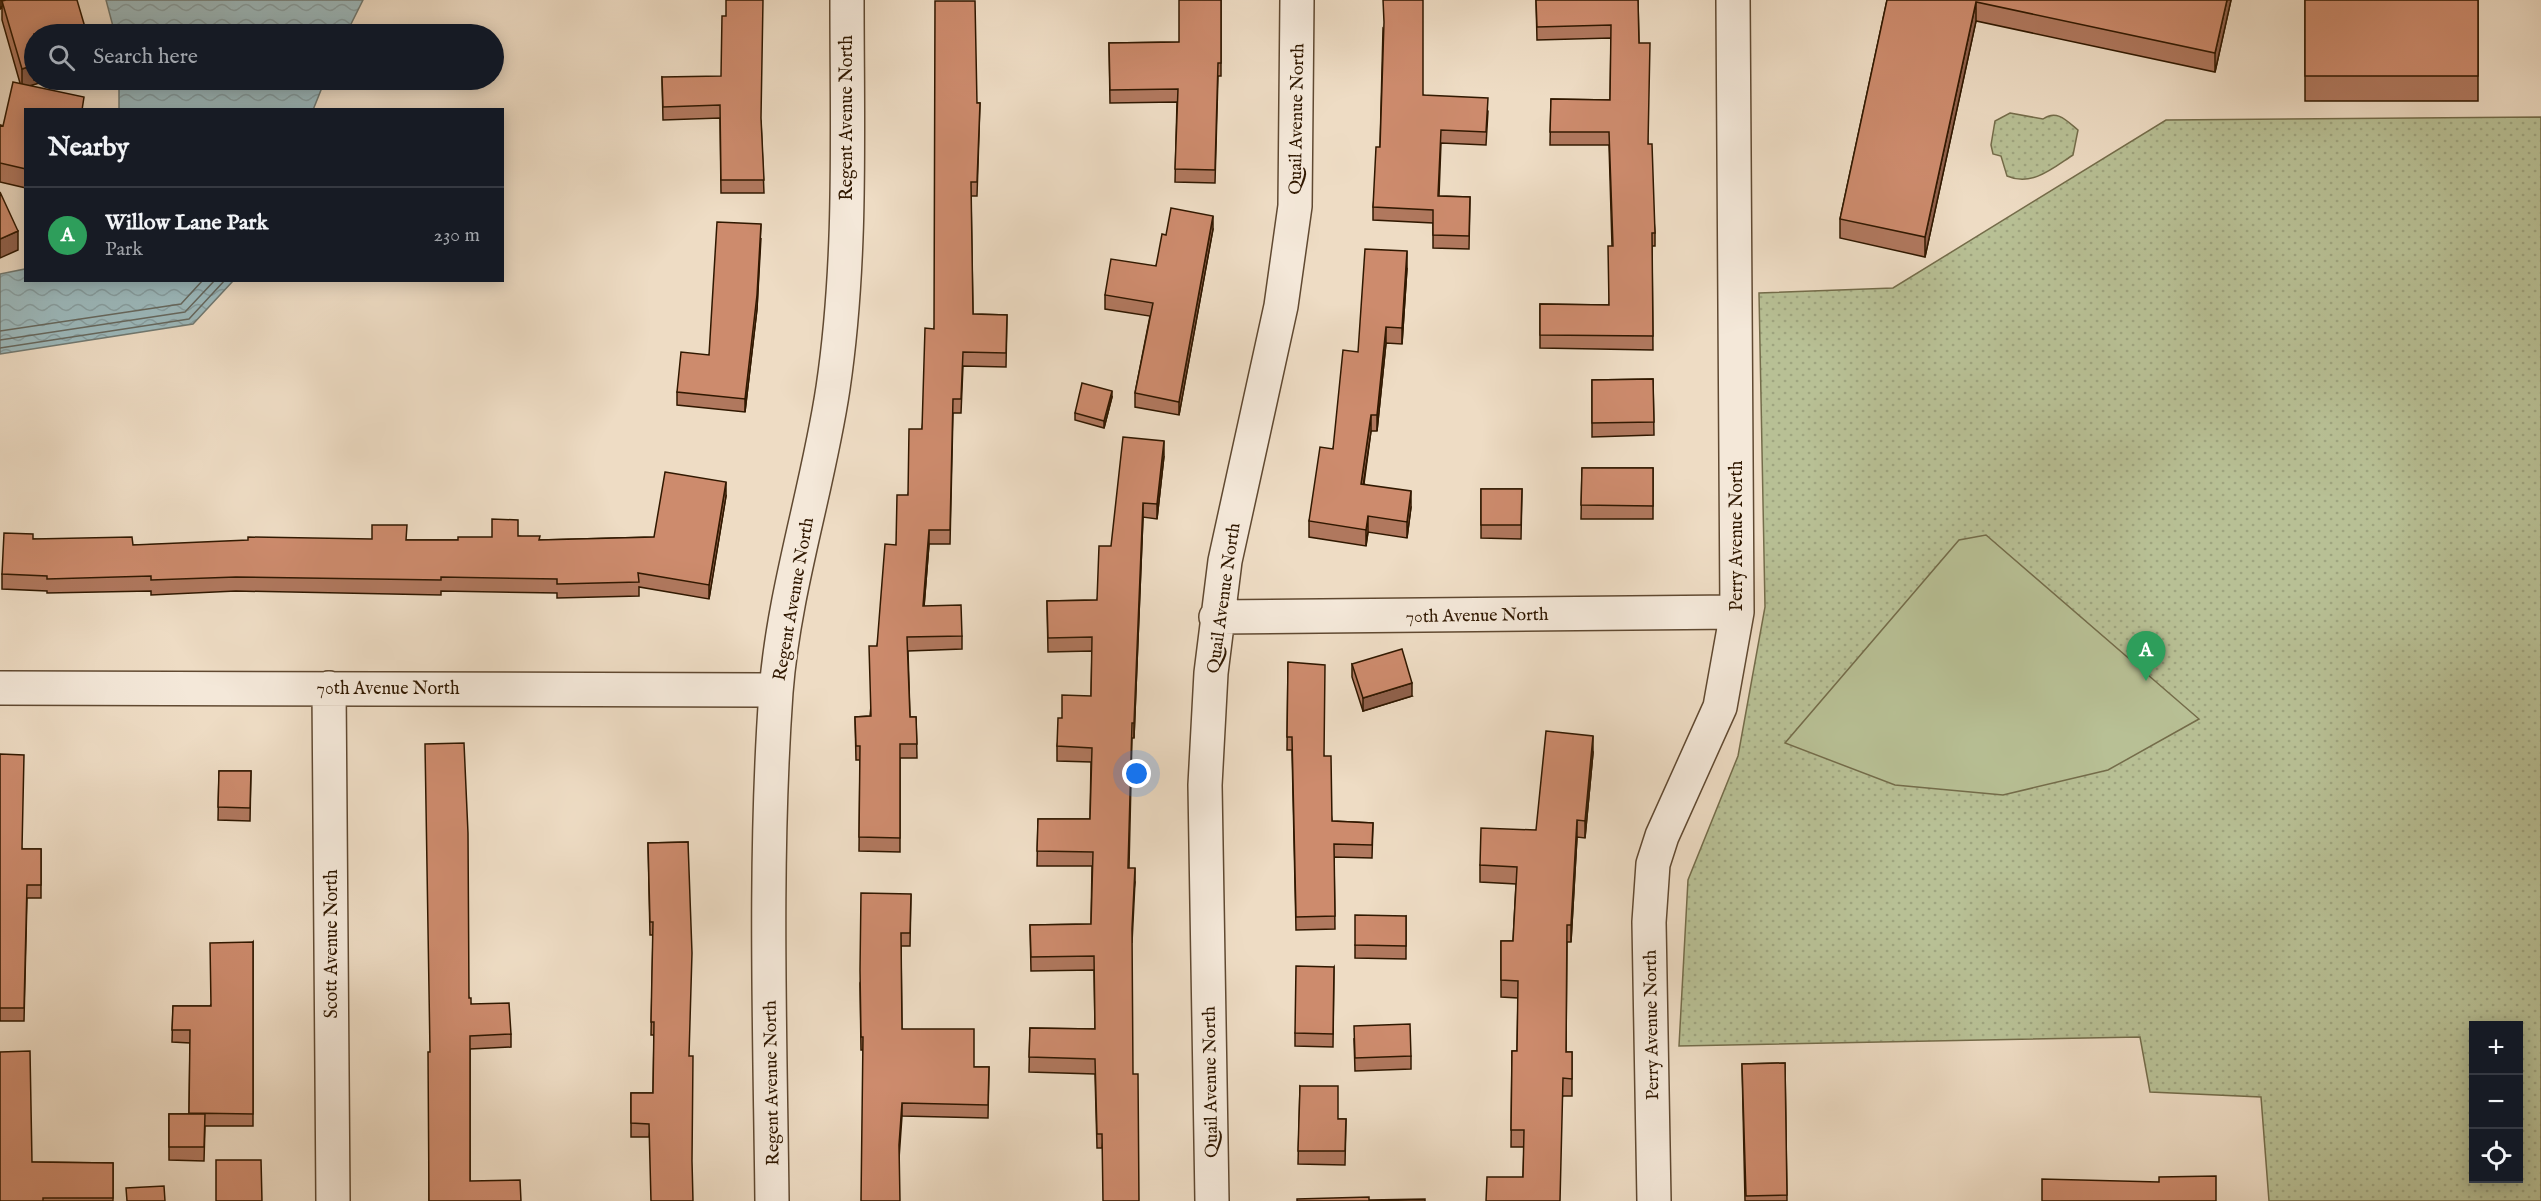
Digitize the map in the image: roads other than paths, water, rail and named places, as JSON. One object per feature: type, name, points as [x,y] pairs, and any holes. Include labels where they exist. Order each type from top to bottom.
[{"type":"street","name":"Regent Avenue North","points":[[772,1201],[768,860],[777,690],[785,625],[833,387],[844,288],[846,0]]},
{"type":"street","name":"Quail Avenue North","points":[[1212,1201],[1206,785],[1216,618],[1225,561],[1281,306],[1295,206],[1297,0]]},
{"type":"street","name":"Perry Avenue North","points":[[1654,1201],[1649,921],[1653,864],[1662,836],[1720,707],[1737,612],[1733,0]]},
{"type":"street","name":"70th Avenue North","points":[[1216,618],[1737,612]]},
{"type":"street","name":"70th Avenue North","points":[[0,688],[777,690]]},
{"type":"street","name":"Scott Avenue North","points":[[329,688],[333,1201]]},
{"type":"water","points":[[106,0],[363,0],[351,24],[112,24]]},
{"type":"water","points":[[119,90],[321,90],[314,108],[119,108]]},
{"type":"water","points":[[24,269],[24,282],[232,282],[193,324],[0,354],[0,274]]},
{"type":"place","name":"Willow Lane Park","points":[[2146,681]]}]
